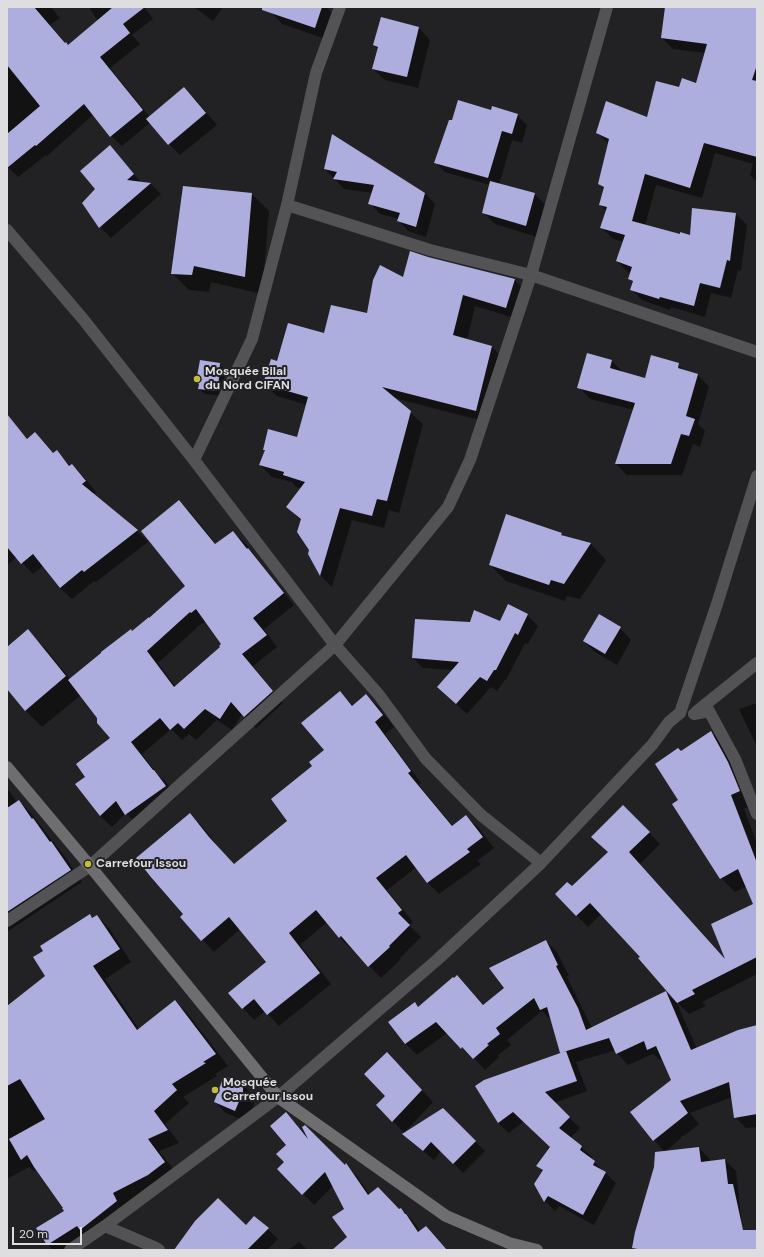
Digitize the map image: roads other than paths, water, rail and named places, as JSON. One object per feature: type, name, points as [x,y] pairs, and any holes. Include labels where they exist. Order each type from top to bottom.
[{"type":"street","points":[[194,460],[252,339],[287,205],[316,73],[340,7]]},
{"type":"street","points":[[7,921],[90,866],[336,645],[448,507],[470,460],[530,275],[607,7]]},
{"type":"street","points":[[287,205],[430,250],[530,275],[757,352]]},
{"type":"street","points":[[7,230],[83,319],[194,460],[336,645],[379,695],[426,758],[482,815],[541,863]]},
{"type":"street","points":[[70,1250],[105,1226],[278,1097],[437,960],[541,863],[652,745],[670,722],[680,713],[717,604],[757,476]]},
{"type":"street","points":[[694,714],[757,663]]},
{"type":"street","points":[[680,713],[694,714],[709,711],[735,759],[757,814]]},
{"type":"street","points":[[7,767],[90,866],[278,1097],[446,1216],[509,1242],[537,1250]]},
{"type":"street","points":[[105,1226],[159,1250]]},
{"type":"place","name":"Mosquée Bilal du Nord CIFAN","points":[[197,379]]},
{"type":"place","name":"Carrefour Issou","points":[[88,864]]},
{"type":"place","name":"Mosquée Carrefour Issou","points":[[215,1090]]}]
